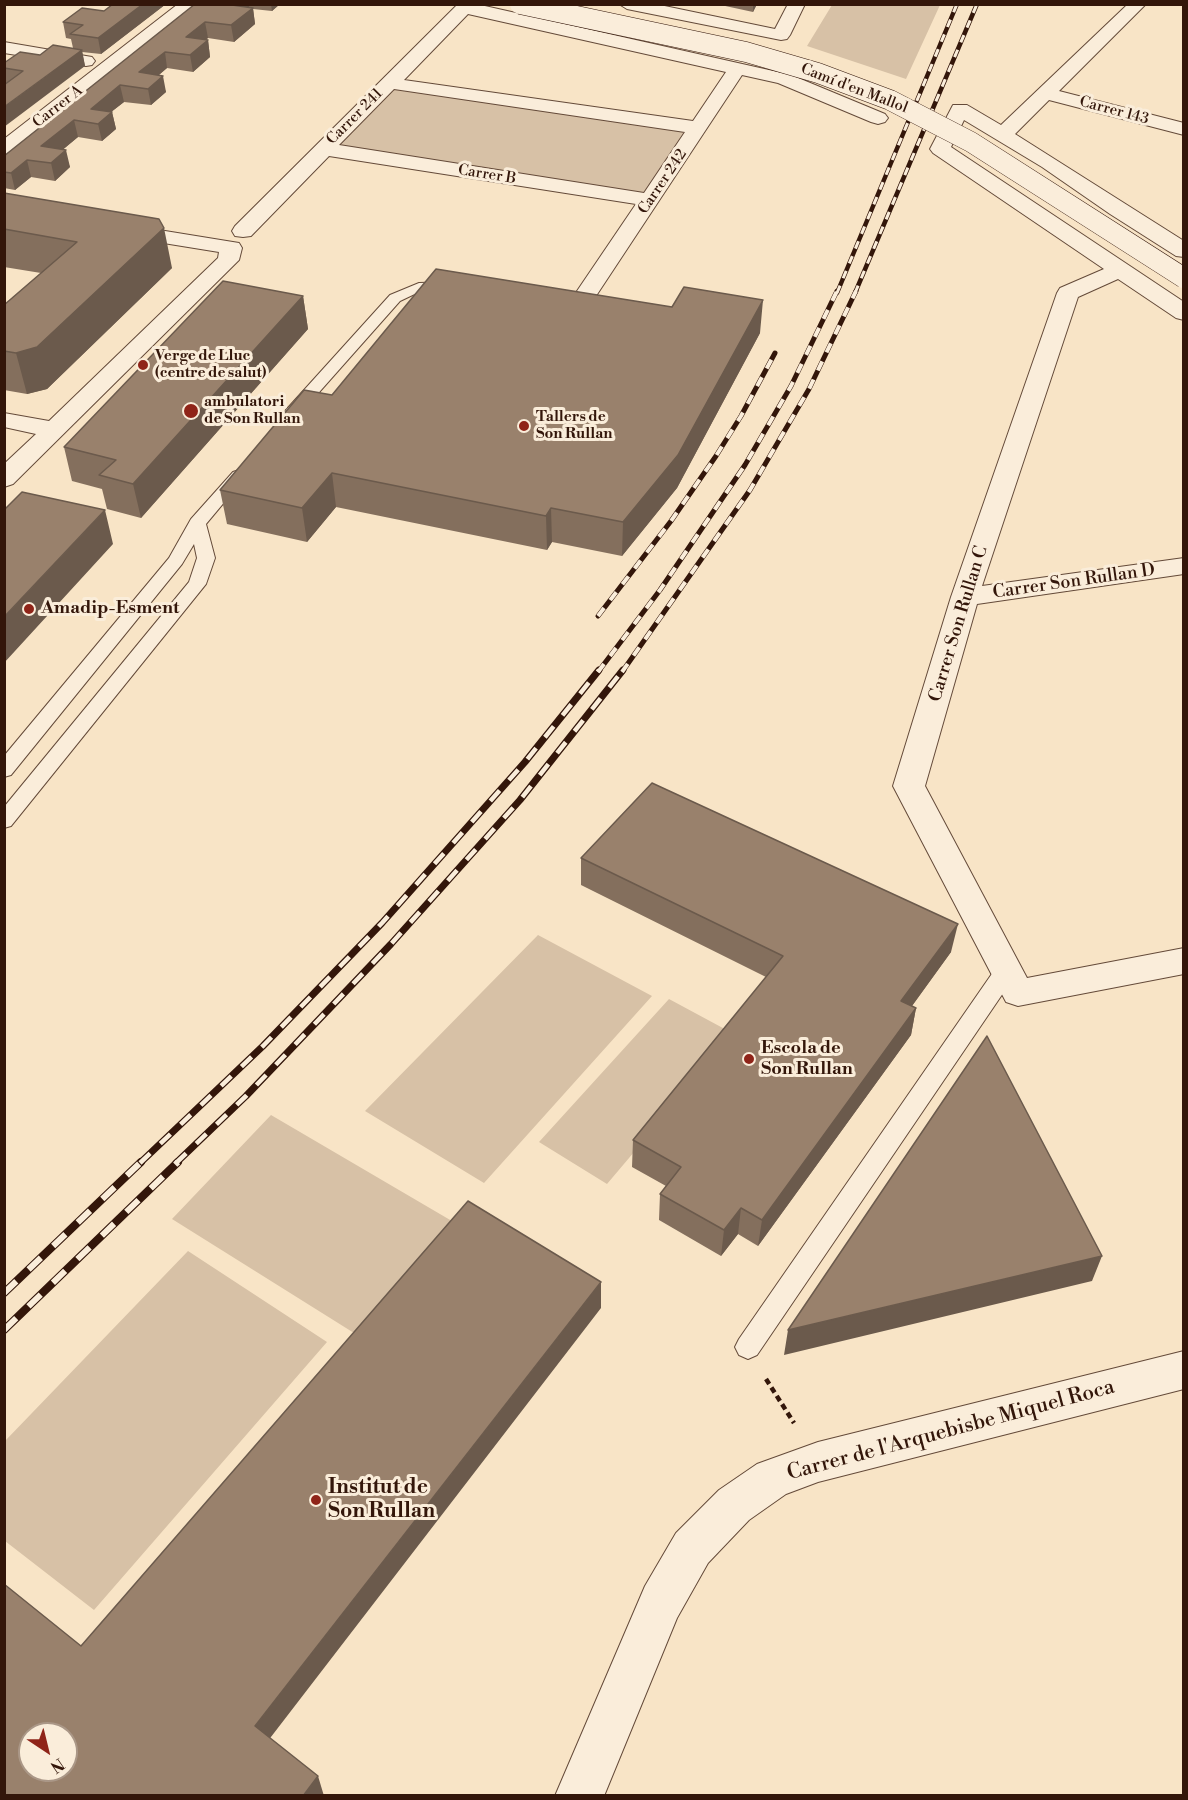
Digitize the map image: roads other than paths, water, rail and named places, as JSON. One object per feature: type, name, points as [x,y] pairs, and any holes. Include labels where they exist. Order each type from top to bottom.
[{"type":"street","name":"Carrer A","points":[[4,149],[190,4]]},
{"type":"street","name":"Camí d'en Mallol","points":[[520,4],[746,52],[818,74],[890,100],[971,142],[1184,278]]},
{"type":"street","points":[[627,4],[781,35],[797,4]]},
{"type":"street","name":"Carrer 143","points":[[1003,134],[1138,4]]},
{"type":"street","points":[[466,6],[784,79],[878,118]]},
{"type":"street","name":"Carrer 241","points":[[4,479],[228,260],[237,239],[466,6]]},
{"type":"street","name":"Carrer A","points":[[4,47],[112,65]]},
{"type":"street","name":"Carrer 242","points":[[584,294],[651,200],[738,68]]},
{"type":"street","points":[[388,83],[699,128]]},
{"type":"street","name":"Carrer 143","points":[[1046,93],[1184,129]]},
{"type":"street","points":[[1184,251],[1003,134],[960,110],[940,149],[1184,313]]},
{"type":"street","name":"Carrer B","points":[[323,149],[651,200]]},
{"type":"street","points":[[98,226],[237,239]]},
{"type":"street","name":"Carrer Son Rullan C","points":[[1012,982],[909,786],[965,597],[1068,293],[1118,270]]},
{"type":"street","points":[[4,420],[55,430]]},
{"type":"street","name":"Carrer Son Rullan D","points":[[965,597],[1184,566]]},
{"type":"street","points":[[1012,982],[1184,961]]},
{"type":"street","name":"Carrer de l'Arquebisbe Miquel Roca","points":[[579,1796],[661,1602],[692,1548],[734,1505],[772,1479],[818,1462],[1184,1370]]},
{"type":"lane","points":[[284,422],[395,298],[419,287],[433,285],[460,287]]},
{"type":"lane","points":[[4,770],[176,560],[197,523],[248,464]]},
{"type":"lane","points":[[4,821],[197,584],[206,558],[197,523]]},
{"type":"lane","points":[[748,1347],[1012,982]]},
{"type":"railway","points":[[837,293],[957,4]]},
{"type":"railway","points":[[855,293],[977,4]]},
{"type":"railway","points":[[598,672],[660,590],[745,465],[791,386],[837,291]]},
{"type":"railway","points":[[622,672],[750,490],[809,389],[856,291]]},
{"type":"railway","points":[[598,616],[671,521],[716,456],[741,416],[775,353]]},
{"type":"railway","points":[[140,1163],[263,1046],[382,923],[525,762],[599,670]]},
{"type":"railway","points":[[176,1163],[246,1096],[391,944],[520,800],[623,670]]},
{"type":"railway","points":[[4,1293],[141,1162]]},
{"type":"railway","points":[[4,1330],[178,1162]]},
{"type":"place","name":"Verge de Lluc (centre de salut)","points":[[143,365]]},
{"type":"place","name":"ambulatori de Son Rullan","points":[[191,411]]},
{"type":"place","name":"Tallers de Son Rullan","points":[[524,426]]},
{"type":"place","name":"Amadip-Esment","points":[[29,609]]},
{"type":"place","name":"Escola de Son Rullan","points":[[749,1059]]},
{"type":"place","name":"Institut de Son Rullan","points":[[316,1500]]}]
